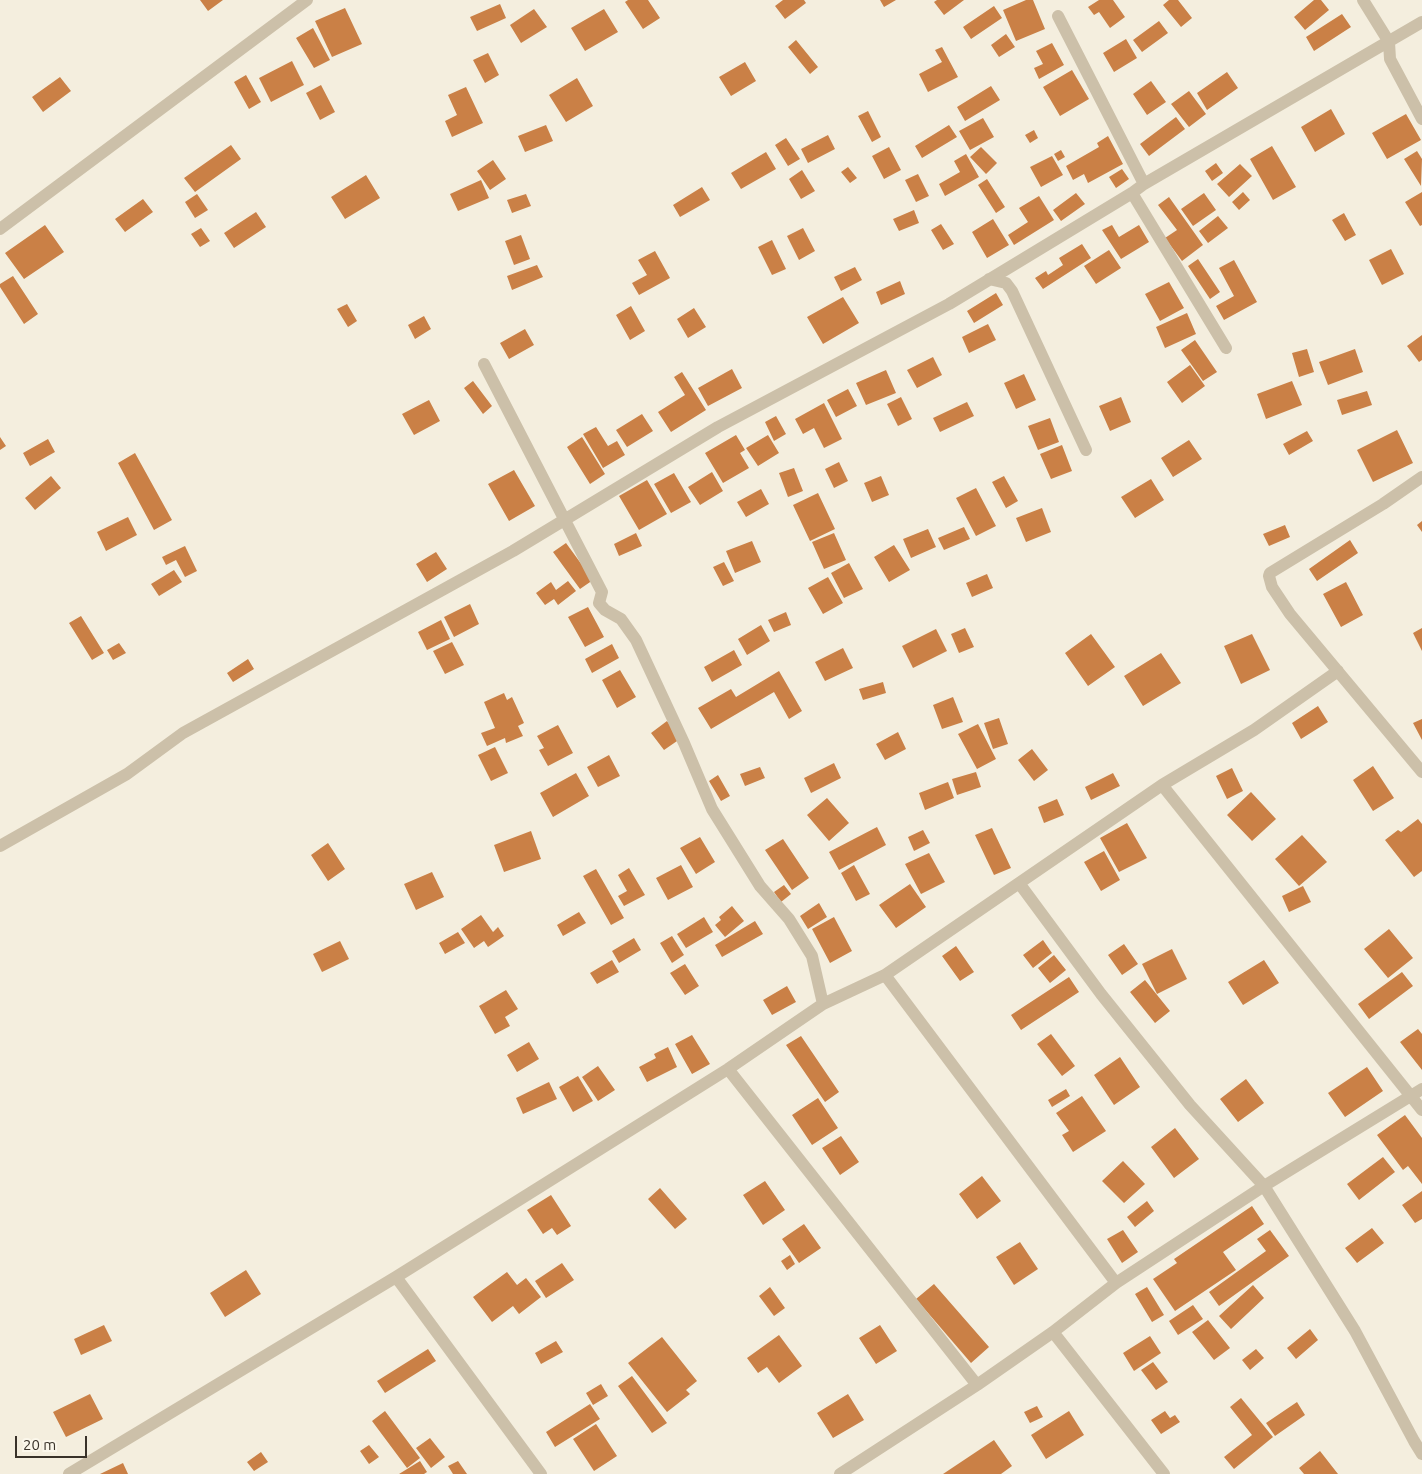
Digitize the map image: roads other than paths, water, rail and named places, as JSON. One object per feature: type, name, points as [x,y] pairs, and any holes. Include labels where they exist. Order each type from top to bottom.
[{"type":"street","points":[[0,229],[307,0]]},
{"type":"street","points":[[1363,0],[1389,42],[1390,59],[1422,119]]},
{"type":"street","points":[[1058,16],[1144,184]]},
{"type":"street","points":[[0,846],[127,774],[183,733],[513,550],[718,427],[949,304],[1144,184],[1422,22]]},
{"type":"street","points":[[1132,193],[1226,348]]},
{"type":"street","points":[[989,279],[1006,283],[1012,291],[1086,450]]},
{"type":"street","points":[[484,364],[602,592],[600,602],[605,610],[621,619],[636,640],[691,758],[712,809],[760,886],[789,919],[812,956],[822,1004]]},
{"type":"street","points":[[1422,477],[1270,573],[1269,576],[1272,586],[1290,614],[1422,772]]},
{"type":"street","points":[[69,1474],[396,1277],[728,1069],[822,1004],[885,975],[1162,785],[1254,730],[1338,671]]},
{"type":"street","points":[[1162,785],[1417,1092],[1422,1110]]},
{"type":"street","points":[[1018,882],[1101,994],[1190,1105],[1264,1186],[1355,1331],[1422,1454]]},
{"type":"street","points":[[885,975],[1116,1283]]},
{"type":"street","points":[[728,1069],[977,1385]]},
{"type":"street","points":[[840,1474],[977,1385],[1053,1332],[1116,1283],[1264,1186],[1417,1092]]},
{"type":"street","points":[[396,1277],[541,1474]]},
{"type":"street","points":[[1053,1332],[1164,1474]]}]
